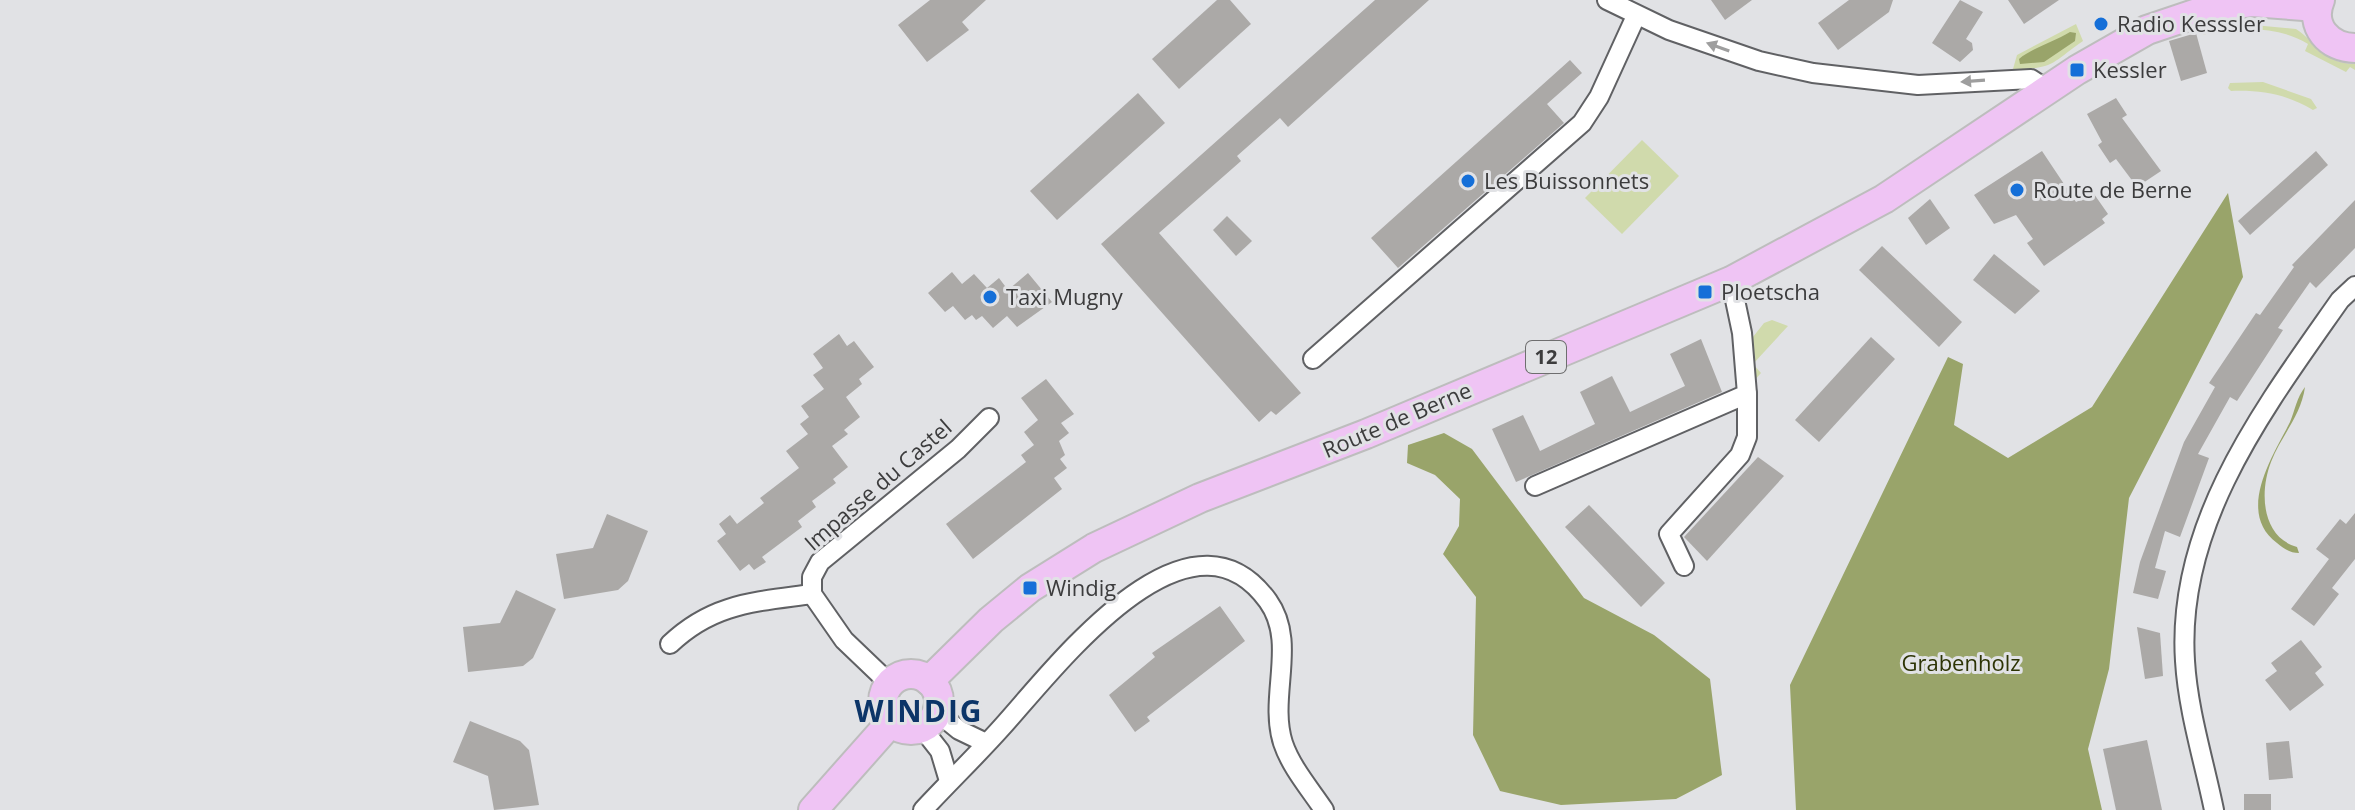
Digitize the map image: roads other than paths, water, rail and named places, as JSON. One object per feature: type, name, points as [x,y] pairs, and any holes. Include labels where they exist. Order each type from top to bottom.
[{"type":"main road","name":"Route de Berne","points":[[929,681],[991,620],[1030,588],[1141,524],[1731,281],[1884,199],[2136,35],[2218,6],[2252,2],[2319,3]]},
{"type":"main road","name":"12","points":[[2319,3],[2319,28],[2325,37],[2343,47],[2355,48]]},
{"type":"main road","points":[[904,675],[929,681],[938,695],[930,720],[906,730],[891,722],[883,699],[890,684],[904,675]]},
{"type":"main road","points":[[813,810],[891,722]]},
{"type":"street","points":[[1607,0],[1636,16],[1759,61],[1826,75],[1918,85],[2031,79],[2048,90]]},
{"type":"street","points":[[1313,359],[1582,123],[1599,97],[1636,16]]},
{"type":"street","points":[[1684,566],[1669,534],[1740,455],[1747,437],[1742,333],[1731,281]]},
{"type":"street","points":[[2214,810],[2185,663],[2185,612],[2195,560],[2221,491],[2252,429],[2340,300],[2355,286]]},
{"type":"street","points":[[1535,486],[1747,394]]},
{"type":"street","name":"Impasse du Castel","points":[[812,594],[812,577],[820,562],[958,449],[989,418]]},
{"type":"street","points":[[923,810],[1068,650],[1118,605],[1163,576],[1208,565],[1242,576],[1269,601],[1283,639],[1279,711],[1283,742],[1324,810]]},
{"type":"street","points":[[670,644],[689,626],[713,611],[812,594],[844,640],[890,684]]},
{"type":"street","points":[[930,720],[986,743]]},
{"type":"street","points":[[930,720],[949,781]]},
{"type":"place","name":"Radio Kesssler","points":[[2101,24]]},
{"type":"place","name":"Kessler","points":[[2077,70]]},
{"type":"place","name":"Les Buissonnets","points":[[1468,181]]},
{"type":"place","name":"Route de Berne","points":[[2017,190]]},
{"type":"place","name":"Ploetscha","points":[[1705,292]]},
{"type":"place","name":"Taxi Mugny","points":[[990,297]]},
{"type":"place","name":"Windig","points":[[1030,588]]},
{"type":"district","name":"WINDIG","points":[[919,712]]},
{"type":"park label","name":"Grabenholz","points":[[1961,663]]}]
